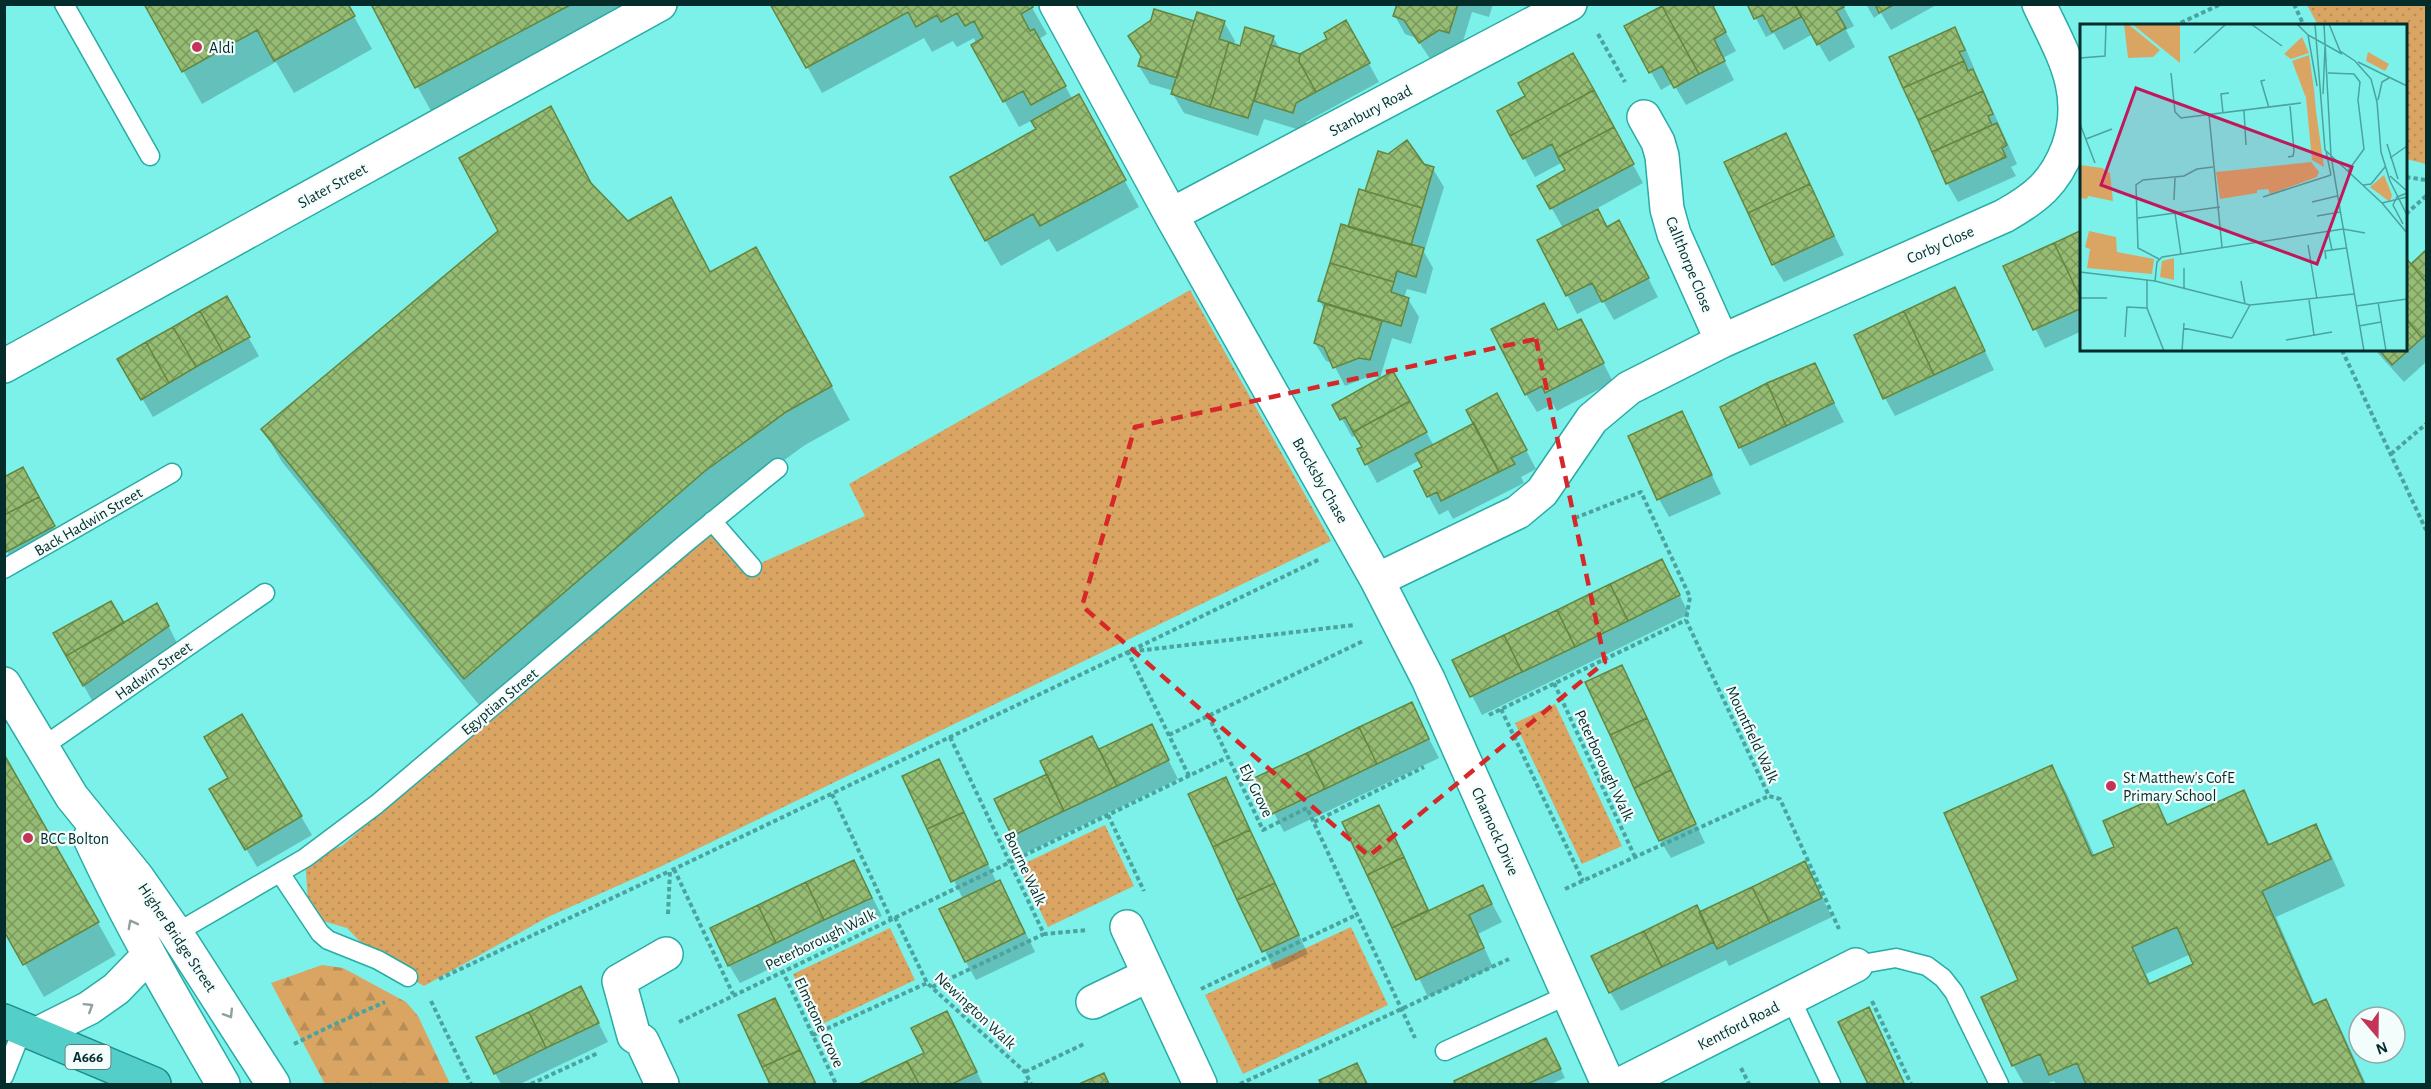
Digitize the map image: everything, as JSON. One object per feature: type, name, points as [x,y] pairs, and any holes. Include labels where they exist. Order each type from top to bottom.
[{"type":"highway","name":"A666","points":[[21,1028],[154,1084]]},
{"type":"street","name":"Slater Street","points":[[5,366],[660,4]]},
{"type":"street","name":"Brocksby Chase","points":[[1056,4],[1170,215],[1377,580]]},
{"type":"street","name":"Corby Close","points":[[1722,341],[2004,216],[2029,201],[2052,181],[2075,127],[2076,75],[2064,56],[2039,4]]},
{"type":"street","name":"Stanbury Road","points":[[1170,215],[1581,15]]},
{"type":"street","name":"Callthorpe Close","points":[[1644,117],[1658,142],[1662,156],[1667,209],[1674,234],[1722,341]]},
{"type":"street","points":[[1377,580],[1518,512],[1533,502],[1592,419],[1608,404],[1629,388],[1722,341]]},
{"type":"street","name":"Charnock Drive","points":[[1377,580],[1455,741],[1608,1084]]},
{"type":"street","name":"Higher Bridge Street","points":[[4,684],[72,797],[137,877],[266,1073]]},
{"type":"street","name":"Higher Bridge Street","points":[[72,797],[115,892],[223,1084]]},
{"type":"street","points":[[1127,927],[1200,1084]]},
{"type":"street","points":[[662,1084],[638,1038],[620,981],[666,954]]},
{"type":"street","points":[[21,1028],[89,1008],[116,989],[149,955]]},
{"type":"street","name":"Kentford Road","points":[[1621,1084],[1856,965]]},
{"type":"street","points":[[1093,1002],[1149,975]]},
{"type":"lane","points":[[64,4],[150,156]]},
{"type":"lane","name":"Egyptian Street","points":[[176,933],[305,858],[377,804],[778,468]]},
{"type":"lane","name":"Back Hadwin Street","points":[[4,569],[172,473]]},
{"type":"lane","points":[[712,521],[752,567]]},
{"type":"lane","name":"Hadwin Street","points":[[41,748],[265,593]]},
{"type":"lane","points":[[280,873],[320,933],[328,940],[378,960],[416,982]]},
{"type":"lane","points":[[1856,965],[1896,958],[1927,966],[1943,978],[1954,992],[1999,1084]]},
{"type":"lane","points":[[1445,1051],[1568,995]]},
{"type":"lane","points":[[1791,999],[1831,1084]]},
{"type":"lane","points":[[4,1076],[21,1028]]},
{"type":"path","points":[[2178,24],[2221,4]]},
{"type":"path","points":[[2294,4],[2303,24]]},
{"type":"path","points":[[1581,15],[1644,117]]},
{"type":"path","points":[[2407,177],[2427,180]]},
{"type":"path","points":[[2407,213],[2427,196]]},
{"type":"path","points":[[2342,351],[2427,530]]},
{"type":"path","points":[[2391,454],[2427,424]]},
{"type":"path","name":"Mountfield Walk","points":[[1533,502],[1577,518],[1641,492],[1690,597],[1686,620],[1769,796],[1780,799],[1911,1084]]},
{"type":"path","points":[[266,1073],[334,1024],[416,982],[672,870],[1356,542]]},
{"type":"path","points":[[1417,1042],[1314,822],[1455,741],[1501,709],[1686,620]]},
{"type":"path","points":[[1128,651],[1398,622]]},
{"type":"path","points":[[1169,735],[1398,622]]},
{"type":"path","points":[[1128,651],[1189,776]]},
{"type":"path","name":"Peterborough Walk","points":[[1554,683],[1635,858]]},
{"type":"path","points":[[1501,709],[1582,881]]},
{"type":"path","points":[[1208,716],[1228,757]]},
{"type":"path","name":"Bourne Walk","points":[[950,737],[1044,934]]},
{"type":"path","name":"Ely Grove","points":[[1010,862],[1228,757],[1263,830],[1307,808],[1314,822]]},
{"type":"path","name":"Newington Walk","points":[[832,794],[927,983],[1024,1072],[1030,1083]]},
{"type":"path","points":[[1529,906],[1769,796]]},
{"type":"path","points":[[932,987],[1044,934],[1127,927],[1144,891],[1108,815]]},
{"type":"path","name":"Peterborough Walk","points":[[531,1084],[734,994],[1010,862]]},
{"type":"path","points":[[666,954],[672,870]]},
{"type":"path","points":[[672,870],[734,994]]},
{"type":"path","points":[[1164,1007],[1358,914]]},
{"type":"path","points":[[1240,1084],[1545,942]]},
{"type":"path","name":"Elmstone Grove","points":[[782,970],[836,1084]]},
{"type":"path","points":[[416,982],[471,1084]]},
{"type":"path","points":[[813,1035],[927,983]]},
{"type":"path","points":[[1024,1084],[1030,1083]]},
{"type":"highlighted area","points":[[1536,339],[1605,662],[1369,856],[1082,606],[1135,427]]},
{"type":"green space","points":[[2307,5],[2426,5],[2426,164],[2407,159],[2407,24],[2317,24]]},
{"type":"green space","points":[[1190,290],[1331,541],[662,866],[548,917],[424,986],[378,960],[347,928],[309,917],[305,858],[342,846],[712,521],[752,567],[865,516],[849,484]]},
{"type":"green space","points":[[1555,704],[1622,846],[1582,864],[1515,723]]},
{"type":"green space","points":[[1105,825],[1134,886],[1048,927],[1019,866]]},
{"type":"green space","points":[[1351,927],[1388,1005],[1243,1074],[1205,995]]},
{"type":"green space","points":[[890,928],[915,980],[818,1026],[793,974]]},
{"type":"green space","points":[[322,965],[343,968],[406,1002],[418,1016],[450,1084],[325,1084],[271,983]]},
{"type":"building","name":"Aldi","points":[[144,4],[348,4],[355,16],[274,61],[257,30],[182,72]]},
{"type":"building","points":[[371,4],[572,4],[415,88]]},
{"type":"building","points":[[770,4],[1031,4],[1033,7],[1021,14],[1030,31],[1034,29],[1066,86],[1031,105],[1023,91],[1003,102],[971,45],[983,38],[974,21],[965,26],[957,13],[941,22],[937,15],[916,27],[908,12],[806,68]]},
{"type":"building","points":[[1397,4],[1458,4],[1449,33],[1439,30],[1419,43],[1404,20],[1393,16]]},
{"type":"building","points":[[1665,4],[1712,4],[1726,32],[1714,39],[1725,61],[1699,74],[1662,6]]},
{"type":"building","points":[[1747,4],[1795,4],[1801,17],[1772,32],[1763,15],[1754,19]]},
{"type":"building","points":[[1795,4],[1843,4],[1844,7],[1836,11],[1846,28],[1817,45]]},
{"type":"building","points":[[1875,4],[1895,4],[1879,13]]},
{"type":"building","points":[[1662,6],[1699,74],[1674,88],[1662,66],[1649,73],[1624,26]]},
{"type":"building","points":[[1154,9],[1194,21],[1177,78],[1138,66],[1141,56],[1128,36],[1151,20]]},
{"type":"building","points":[[1197,12],[1225,21],[1219,39],[1229,42],[1210,107],[1171,94]]},
{"type":"building","points":[[1346,20],[1370,63],[1316,92],[1299,61],[1300,54],[1327,39],[1324,33]]},
{"type":"building","points":[[1245,27],[1274,36],[1248,118],[1210,107],[1229,42],[1240,46]]},
{"type":"building","points":[[1955,27],[1965,50],[1959,52],[1964,61],[1903,88],[1889,57]]},
{"type":"building","points":[[1271,45],[1300,54],[1299,61],[1316,92],[1296,103],[1293,113],[1254,101]]},
{"type":"building","points":[[1573,53],[1594,90],[1510,136],[1497,111],[1525,96],[1518,83]]},
{"type":"building","points":[[1964,61],[1968,71],[1973,69],[1983,91],[1918,120],[1903,88]]},
{"type":"building","points":[[1594,90],[1614,127],[1558,157],[1552,144],[1523,159],[1510,136]]},
{"type":"building","points":[[1983,91],[1993,114],[1988,116],[1992,125],[1932,152],[1918,120]]},
{"type":"building","points":[[1079,94],[1126,180],[1040,226],[1033,214],[985,241],[950,177],[1036,129],[1031,121]]},
{"type":"building","points":[[551,106],[591,183],[628,221],[671,197],[710,272],[756,247],[832,386],[786,412],[705,471],[464,679],[261,429],[498,231],[459,158]]},
{"type":"building","points":[[1997,123],[2007,145],[2002,148],[2006,157],[1946,184],[1932,152]]},
{"type":"building","points":[[1614,127],[1634,164],[1550,209],[1537,186],[1565,170],[1558,157]]},
{"type":"building","points":[[1786,133],[1810,184],[1748,213],[1724,162]]},
{"type":"building","points":[[1407,140],[1424,164],[1434,167],[1422,208],[1365,191],[1378,151],[1388,154]]},
{"type":"building","points":[[1810,184],[1834,236],[1772,265],[1748,213]]},
{"type":"building","points":[[1359,189],[1422,208],[1411,245],[1348,227]]},
{"type":"building","points":[[1598,209],[1607,227],[1619,220],[1649,278],[1602,302],[1592,283],[1566,296],[1537,240]]},
{"type":"building","points":[[1341,224],[1424,248],[1416,277],[1397,271],[1394,282],[1330,263]]},
{"type":"building","points":[[2080,231],[2080,297],[2054,243]]},
{"type":"building","points":[[2054,243],[2080,297],[2080,309],[2033,330],[2003,266]]},
{"type":"building","points":[[2426,250],[2426,282],[2411,264]]},
{"type":"building","points":[[2407,259],[2426,282],[2426,335],[2422,338],[2407,320]]},
{"type":"building","points":[[1330,263],[1394,282],[1391,292],[1409,298],[1401,326],[1318,301]]},
{"type":"building","points":[[1955,287],[1985,351],[1934,375],[1904,311]]},
{"type":"building","points":[[227,296],[250,337],[223,352],[200,311]]},
{"type":"building","points":[[1544,303],[1558,330],[1581,319],[1604,363],[1545,393],[1542,386],[1525,395],[1491,329]]},
{"type":"building","points":[[1325,304],[1382,321],[1370,360],[1359,358],[1333,368],[1324,347],[1314,343]]},
{"type":"building","points":[[200,311],[223,352],[196,367],[173,327]]},
{"type":"building","points":[[1904,311],[1934,375],[1883,399],[1854,335]]},
{"type":"building","points":[[2407,320],[2422,338],[2392,365],[2380,351],[2407,351]]},
{"type":"building","points":[[173,327],[196,367],[169,383],[146,342]]},
{"type":"building","points":[[146,342],[169,383],[141,400],[117,359]]},
{"type":"building","points":[[1815,363],[1834,403],[1786,426],[1767,383]]},
{"type":"building","points":[[1393,371],[1410,401],[1353,432],[1345,417],[1340,420],[1332,405]]},
{"type":"building","points":[[1767,383],[1786,426],[1739,448],[1720,407]]},
{"type":"building","points":[[1497,393],[1527,450],[1511,458],[1515,464],[1499,472],[1466,410]]},
{"type":"building","points":[[1410,401],[1427,432],[1365,465],[1357,449],[1362,447],[1353,432]]},
{"type":"building","points":[[1682,411],[1712,475],[1657,500],[1628,436]]},
{"type":"building","points":[[1474,423],[1499,472],[1441,501],[1437,492],[1427,497],[1414,471],[1422,467],[1415,454]]},
{"type":"building","points":[[23,467],[39,497],[4,515],[4,477]]},
{"type":"building","points":[[39,497],[55,526],[6,552],[4,515]]},
{"type":"building","points":[[1662,559],[1680,595],[1628,621],[1610,584]]},
{"type":"building","points":[[1610,584],[1628,621],[1575,647],[1557,610]]},
{"type":"building","points":[[111,601],[124,623],[66,656],[53,633]]},
{"type":"building","points":[[157,603],[169,626],[83,686],[66,656]]},
{"type":"building","points":[[1557,610],[1575,647],[1522,672],[1504,635]]},
{"type":"building","points":[[1504,635],[1522,672],[1470,697],[1452,660]]},
{"type":"building","points":[[1622,665],[1647,718],[1610,735],[1585,682]]},
{"type":"building","points":[[1412,702],[1429,739],[1377,764],[1359,727]]},
{"type":"building","points":[[242,714],[302,816],[245,850],[209,789],[228,778],[204,737]]},
{"type":"building","points":[[1647,718],[1671,770],[1634,788],[1610,735]]},
{"type":"building","points":[[1152,724],[1169,760],[1117,786],[1099,749]]},
{"type":"building","points":[[1359,727],[1377,764],[1325,789],[1307,753]]},
{"type":"building","points":[[1092,736],[1117,786],[1064,811],[1040,761]]},
{"type":"building","points":[[1307,753],[1325,789],[1272,814],[1254,778]]},
{"type":"building","name":"BCC Bolton","points":[[4,754],[99,922],[23,965],[4,931]]},
{"type":"building","points":[[939,759],[964,812],[927,829],[902,776]]},
{"type":"building","points":[[2052,765],[2092,856],[2114,847],[2103,821],[2155,798],[2167,825],[2244,790],[2268,845],[2316,824],[2331,859],[2262,891],[2313,1005],[2326,999],[2347,1046],[2347,1065],[2356,1065],[2364,1084],[2086,1084],[2077,1063],[2049,1075],[2040,1054],[2012,1066],[1981,997],[2018,980],[1944,813]],"holes":[[[2177,927],[2193,964],[2149,984],[2132,947]]]},
{"type":"building","points":[[1671,770],[1696,824],[1659,841],[1634,788]]},
{"type":"building","points":[[1047,774],[1064,811],[1012,836],[994,799]]},
{"type":"building","points":[[1226,777],[1250,830],[1213,847],[1188,794]]},
{"type":"building","points":[[1379,805],[1404,857],[1367,875],[1342,822]]},
{"type":"building","points":[[964,812],[988,864],[951,882],[927,829]]},
{"type":"building","points":[[1250,830],[1275,883],[1237,900],[1213,847]]},
{"type":"building","points":[[1404,857],[1428,910],[1392,928],[1367,875]]},
{"type":"building","points":[[854,860],[872,898],[824,920],[806,882]]},
{"type":"building","points":[[1805,861],[1822,898],[1770,923],[1752,887]]},
{"type":"building","points":[[1000,880],[1025,933],[965,962],[939,909]]},
{"type":"building","points":[[806,882],[824,920],[776,943],[758,905]]},
{"type":"building","points":[[1275,883],[1299,935],[1262,952],[1237,900]]},
{"type":"building","points":[[1483,885],[1492,904],[1469,915],[1484,948],[1416,980],[1392,928]]},
{"type":"building","points":[[1752,887],[1770,923],[1717,949],[1699,912]]},
{"type":"building","points":[[758,905],[776,943],[728,966],[710,928]]},
{"type":"building","points":[[1697,905],[1714,942],[1662,967],[1644,931]]},
{"type":"building","points":[[1644,931],[1662,967],[1609,993],[1591,956]]},
{"type":"building","points":[[581,986],[599,1023],[546,1048],[529,1012]]},
{"type":"building","points":[[775,998],[800,1050],[762,1067],[738,1015]]},
{"type":"building","points":[[1869,1007],[1904,1083],[1868,1084],[1838,1022]]},
{"type":"building","points":[[947,1011],[977,1072],[952,1084],[919,1084],[907,1061],[924,1053],[911,1028]]},
{"type":"building","points":[[529,1012],[546,1048],[494,1074],[476,1037]]},
{"type":"building","points":[[1546,1038],[1561,1069],[1527,1084],[1455,1084],[1454,1081]]},
{"type":"building","points":[[800,1050],[816,1084],[770,1084],[762,1067]]},
{"type":"building","points":[[907,1061],[919,1084],[859,1084]]},
{"type":"building","points":[[1357,1063],[1367,1084],[1321,1084],[1319,1080]]},
{"type":"building","points":[[1104,1073],[1109,1084],[1079,1084]]},
{"type":"place","name":"Aldi","points":[[197,47]]},
{"type":"place","name":"St Matthew's CofE Primary School","points":[[2111,786]]},
{"type":"place","name":"BCC Bolton","points":[[28,838]]}]
